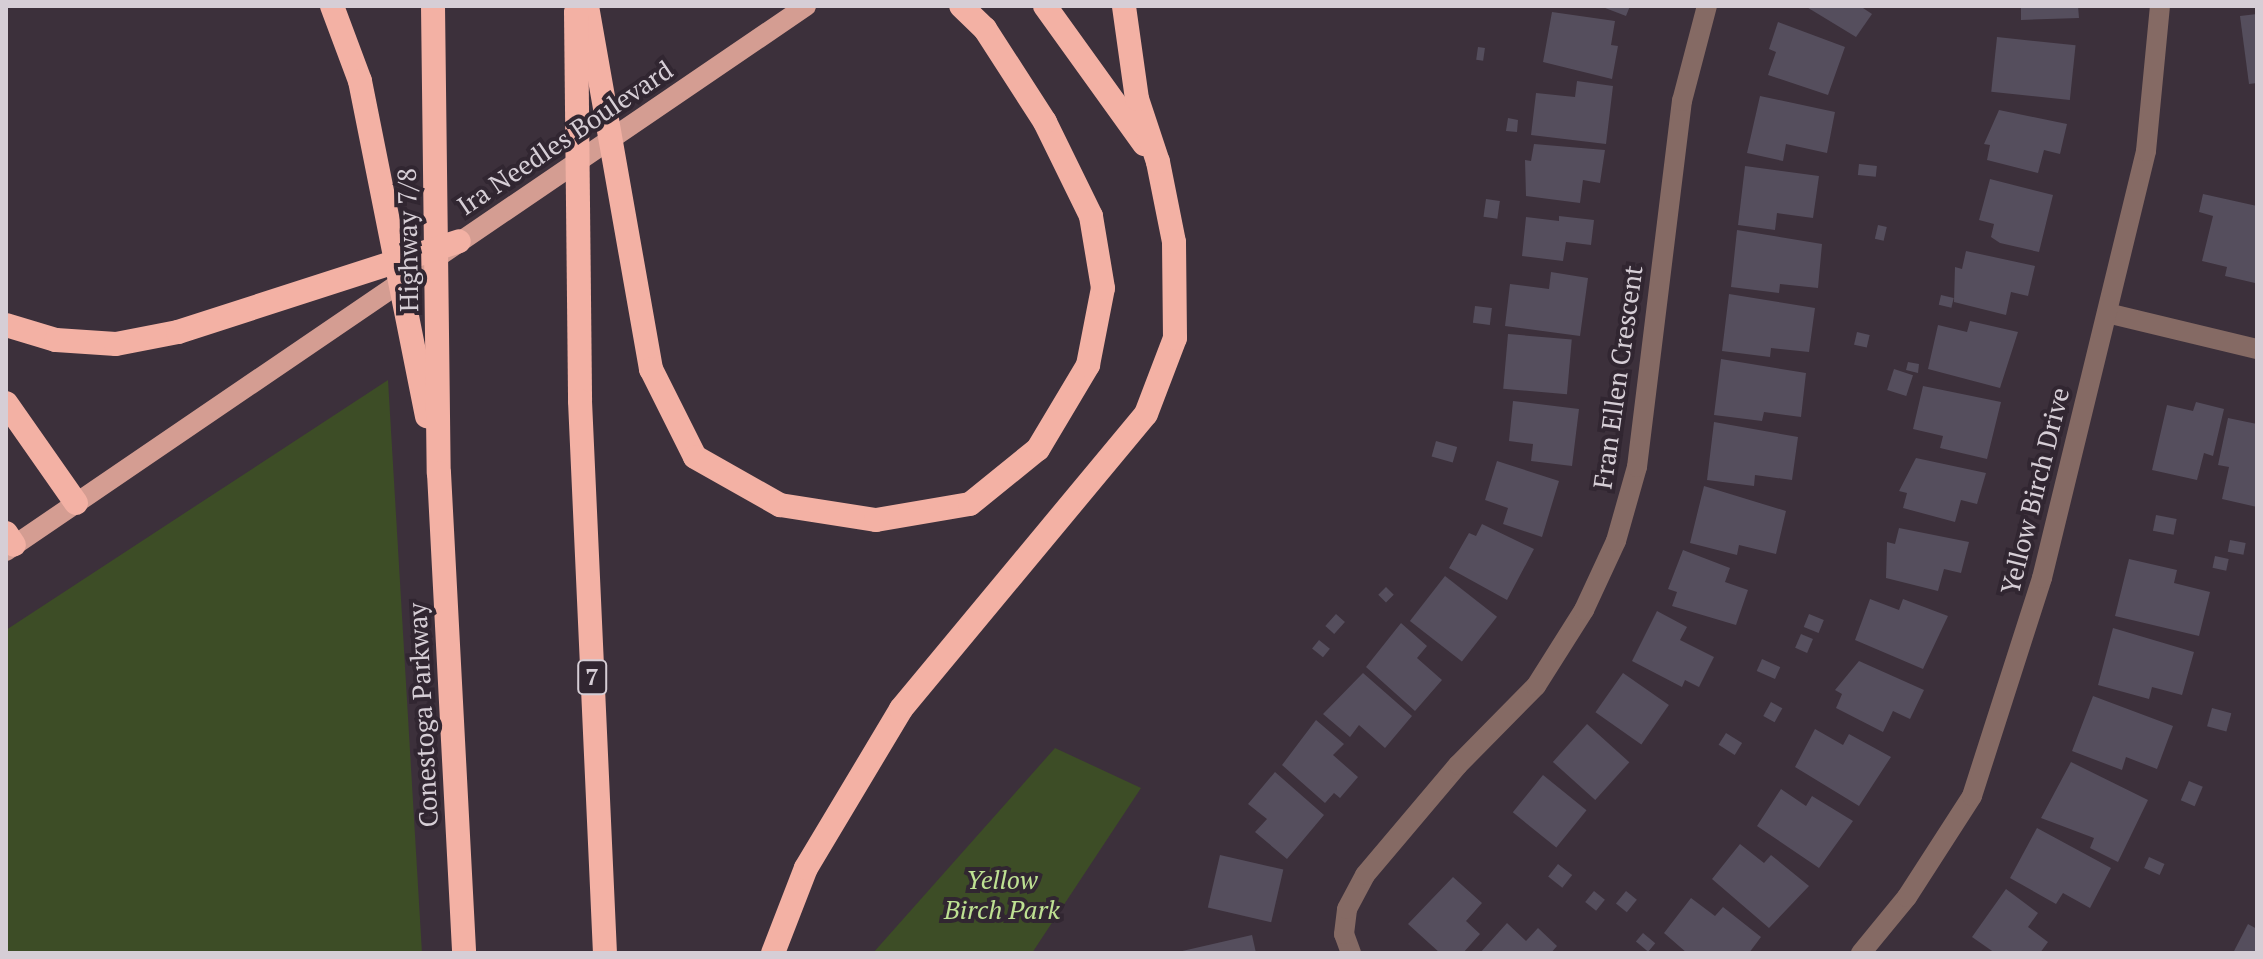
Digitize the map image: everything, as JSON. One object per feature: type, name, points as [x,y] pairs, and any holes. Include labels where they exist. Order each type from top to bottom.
[{"type":"highway","points":[[332,6],[360,81],[439,473]]},
{"type":"highway","name":"7","points":[[576,6],[580,401],[605,953]]},
{"type":"highway","points":[[587,6],[651,369],[695,457],[780,505],[876,520],[970,504],[1038,449],[1088,365],[1103,288],[1091,216],[1045,122],[985,29],[961,6]]},
{"type":"highway","points":[[1045,6],[1158,162]]},
{"type":"highway","points":[[773,953],[806,868],[901,709],[1146,414],[1175,338],[1174,242],[1158,162],[1137,99],[1124,6]]},
{"type":"highway","name":"Highway 7/8","points":[[433,18],[439,473]]},
{"type":"highway","points":[[6,325],[56,340],[116,344],[178,332],[459,241]]},
{"type":"highway","points":[[6,403],[76,503]]},
{"type":"highway","name":"Conestoga Parkway","points":[[439,473],[464,953]]},
{"type":"main road","name":"Ira Needles Boulevard","points":[[9,543],[76,503],[806,6]]},
{"type":"street","name":"Fran Ellen Crescent","points":[[1351,953],[1344,934],[1347,909],[1365,875],[1458,765],[1536,686],[1584,610],[1616,541],[1637,467],[1682,101],[1707,6]]},
{"type":"street","name":"Yellow Birch Drive","points":[[1861,953],[1907,897],[1972,796],[2042,578],[2146,151],[2160,6]]},
{"type":"street","points":[[2107,313],[2257,349]]},
{"type":"green space","points":[[388,380],[422,953],[6,953],[6,630]]},
{"type":"green space","name":"Yellow Birch Park","points":[[1055,748],[1141,788],[1032,953],[873,953]]},
{"type":"building","points":[[1600,6],[1630,6],[1626,16]]},
{"type":"building","points":[[1805,6],[1860,6],[1872,14],[1856,37]]},
{"type":"building","points":[[2021,6],[2078,6],[2079,18],[2021,20]]},
{"type":"building","points":[[1552,12],[1615,21],[1611,45],[1618,46],[1612,79],[1543,62]]},
{"type":"building","points":[[2257,14],[2257,83],[2249,84],[2240,16]]},
{"type":"building","points":[[1778,22],[1845,47],[1828,95],[1768,75],[1776,52],[1769,49]]},
{"type":"building","points":[[1997,37],[2076,45],[2070,100],[1991,92]]},
{"type":"building","points":[[1478,47],[1485,48],[1483,61],[1476,60]]},
{"type":"building","points":[[1577,81],[1613,86],[1606,144],[1531,135],[1536,93],[1575,97]]},
{"type":"building","points":[[1760,96],[1835,112],[1827,153],[1786,144],[1783,161],[1747,153]]},
{"type":"building","points":[[1999,110],[2067,124],[2060,154],[2044,150],[2038,173],[1987,160],[1990,145],[1984,144]]},
{"type":"building","points":[[1508,118],[1518,120],[1517,132],[1506,131]]},
{"type":"building","points":[[1534,144],[1605,150],[1600,183],[1583,180],[1580,203],[1526,196],[1525,160],[1531,161]]},
{"type":"building","points":[[1859,164],[1877,166],[1876,177],[1858,175]]},
{"type":"building","points":[[1745,166],[1819,176],[1813,218],[1777,213],[1775,230],[1738,225]]},
{"type":"building","points":[[1990,179],[2053,195],[2039,252],[2000,243],[1991,237],[1994,224],[1979,220]]},
{"type":"building","points":[[2203,194],[2257,206],[2255,283],[2225,276],[2227,267],[2202,261],[2213,216],[2199,212]]},
{"type":"building","points":[[1486,199],[1500,201],[1497,219],[1483,217]]},
{"type":"building","points":[[1559,216],[1594,220],[1591,245],[1566,242],[1563,261],[1522,256],[1526,217],[1559,221]]},
{"type":"building","points":[[1878,225],[1887,227],[1884,241],[1875,239]]},
{"type":"building","points":[[1737,230],[1822,244],[1818,288],[1780,284],[1779,293],[1731,287]]},
{"type":"building","points":[[1966,251],[2035,266],[2028,296],[2011,292],[2006,315],[1954,302],[1955,267],[1962,269]]},
{"type":"building","points":[[1551,272],[1588,278],[1580,336],[1505,326],[1510,284],[1549,289]]},
{"type":"building","points":[[1729,294],[1815,308],[1809,352],[1771,348],[1770,357],[1722,351]]},
{"type":"building","points":[[1941,295],[1954,298],[1951,308],[1939,305]]},
{"type":"building","points":[[1475,306],[1492,308],[1490,325],[1473,323]]},
{"type":"building","points":[[1970,321],[2018,332],[2000,388],[1928,369],[1938,325],[1967,332]]},
{"type":"building","points":[[1857,332],[1870,335],[1867,348],[1854,345]]},
{"type":"building","points":[[1508,334],[1572,340],[1567,394],[1503,389]]},
{"type":"building","points":[[1721,359],[1806,373],[1801,417],[1764,412],[1762,421],[1714,415]]},
{"type":"building","points":[[1908,362],[1919,364],[1918,373],[1906,370]]},
{"type":"building","points":[[1894,369],[1913,375],[1906,396],[1887,390]]},
{"type":"building","points":[[1923,386],[2001,402],[1987,459],[1940,448],[1943,436],[1913,429]]},
{"type":"building","points":[[1513,401],[1579,409],[1572,466],[1531,461],[1533,444],[1509,441]]},
{"type":"building","points":[[2196,402],[2224,409],[2213,456],[2204,453],[2197,480],[2152,470],[2167,405],[2193,411]]},
{"type":"building","points":[[2228,418],[2257,424],[2257,507],[2222,499],[2229,467],[2218,465]]},
{"type":"building","points":[[1714,422],[1798,437],[1792,480],[1755,475],[1754,486],[1707,480]]},
{"type":"building","points":[[1436,441],[1457,447],[1453,462],[1432,456]]},
{"type":"building","points":[[1916,458],[1986,473],[1977,504],[1961,500],[1955,522],[1903,508],[1907,493],[1899,491]]},
{"type":"building","points":[[1497,461],[1559,481],[1542,537],[1503,524],[1508,508],[1485,500]]},
{"type":"building","points":[[1704,486],[1786,511],[1776,554],[1739,545],[1737,555],[1690,543]]},
{"type":"building","points":[[2156,515],[2177,519],[2174,535],[2153,531]]},
{"type":"building","points":[[1482,524],[1534,549],[1507,600],[1449,568],[1469,533],[1476,536]]},
{"type":"building","points":[[1899,528],[1969,542],[1961,573],[1944,569],[1938,591],[1886,578],[1887,542],[1895,544]]},
{"type":"building","points":[[2230,540],[2246,543],[2243,555],[2228,552]]},
{"type":"building","points":[[1683,550],[1730,568],[1725,582],[1748,590],[1736,625],[1672,606],[1677,592],[1668,589]]},
{"type":"building","points":[[2215,556],[2229,559],[2226,571],[2213,568]]},
{"type":"building","points":[[2129,559],[2177,570],[2174,583],[2210,592],[2199,636],[2115,616]]},
{"type":"building","points":[[1445,576],[1497,617],[1462,662],[1410,621]]},
{"type":"building","points":[[1386,587],[1394,595],[1386,603],[1378,595]]},
{"type":"building","points":[[1870,599],[1899,610],[1903,599],[1948,616],[1923,669],[1855,640]]},
{"type":"building","points":[[1657,611],[1687,627],[1680,640],[1714,657],[1699,687],[1685,680],[1682,687],[1632,661]]},
{"type":"building","points":[[1336,614],[1345,622],[1334,634],[1325,626]]},
{"type":"building","points":[[1809,614],[1824,620],[1819,633],[1804,627]]},
{"type":"building","points":[[1401,623],[1427,646],[1417,658],[1442,680],[1415,711],[1366,667]]},
{"type":"building","points":[[2113,628],[2194,652],[2182,695],[2152,687],[2149,699],[2098,685]]},
{"type":"building","points":[[1801,634],[1813,639],[1807,653],[1795,648]]},
{"type":"building","points":[[1319,640],[1330,649],[1323,657],[1312,649]]},
{"type":"building","points":[[1762,659],[1780,667],[1775,679],[1757,671]]},
{"type":"building","points":[[1859,661],[1924,690],[1910,719],[1893,711],[1883,732],[1836,708],[1842,694],[1835,690]]},
{"type":"building","points":[[1363,673],[1412,716],[1385,748],[1359,725],[1350,737],[1323,714]]},
{"type":"building","points":[[1623,673],[1669,705],[1641,744],[1595,712]]},
{"type":"building","points":[[2093,696],[2173,726],[2157,769],[2126,757],[2122,770],[2072,751]]},
{"type":"building","points":[[1771,702],[1782,708],[1775,722],[1763,716]]},
{"type":"building","points":[[2212,708],[2231,713],[2226,732],[2207,726]]},
{"type":"building","points":[[1316,720],[1344,744],[1333,755],[1358,777],[1340,798],[1334,793],[1325,803],[1282,765]]},
{"type":"building","points":[[1587,724],[1629,762],[1595,800],[1553,762]]},
{"type":"building","points":[[1815,729],[1843,745],[1849,734],[1891,757],[1859,806],[1795,767]]},
{"type":"building","points":[[1726,733],[1742,743],[1735,755],[1719,745]]},
{"type":"building","points":[[2071,762],[2148,800],[2118,862],[2090,848],[2094,838],[2041,818]]},
{"type":"building","points":[[1275,772],[1324,815],[1287,859],[1255,832],[1267,819],[1248,804]]},
{"type":"building","points":[[1543,775],[1587,810],[1556,848],[1513,812]]},
{"type":"building","points":[[2189,781],[2203,787],[2195,806],[2181,800]]},
{"type":"building","points":[[1781,789],[1806,806],[1812,796],[1853,821],[1819,868],[1757,826]]},
{"type":"building","points":[[2037,828],[2111,868],[2090,908],[2063,893],[2056,904],[2010,878]]},
{"type":"building","points":[[1740,844],[1764,863],[1771,855],[1809,886],[1769,928],[1712,879]]},
{"type":"building","points":[[1220,855],[1283,870],[1271,922],[1208,908]]},
{"type":"building","points":[[2149,857],[2165,864],[2160,875],[2144,868]]},
{"type":"building","points":[[1558,864],[1572,875],[1562,888],[1548,877]]},
{"type":"building","points":[[1453,877],[1482,903],[1466,921],[1480,934],[1463,953],[1440,953],[1408,924]]},
{"type":"building","points":[[2006,889],[2038,913],[2028,927],[2048,942],[2040,953],[1995,953],[1972,937]]},
{"type":"building","points":[[1594,891],[1605,900],[1596,911],[1585,902]]},
{"type":"building","points":[[1626,891],[1637,900],[1627,912],[1616,903]]},
{"type":"building","points":[[1691,898],[1715,916],[1723,907],[1761,937],[1749,953],[1687,953],[1664,933]]},
{"type":"building","points":[[1507,923],[1526,941],[1538,928],[1557,946],[1551,953],[1480,953]]},
{"type":"building","points":[[2248,924],[2257,929],[2257,953],[2233,953]]},
{"type":"building","points":[[1643,933],[1655,943],[1648,952],[1636,941]]},
{"type":"building","points":[[1252,935],[1256,953],[1178,953],[1178,952]]}]
